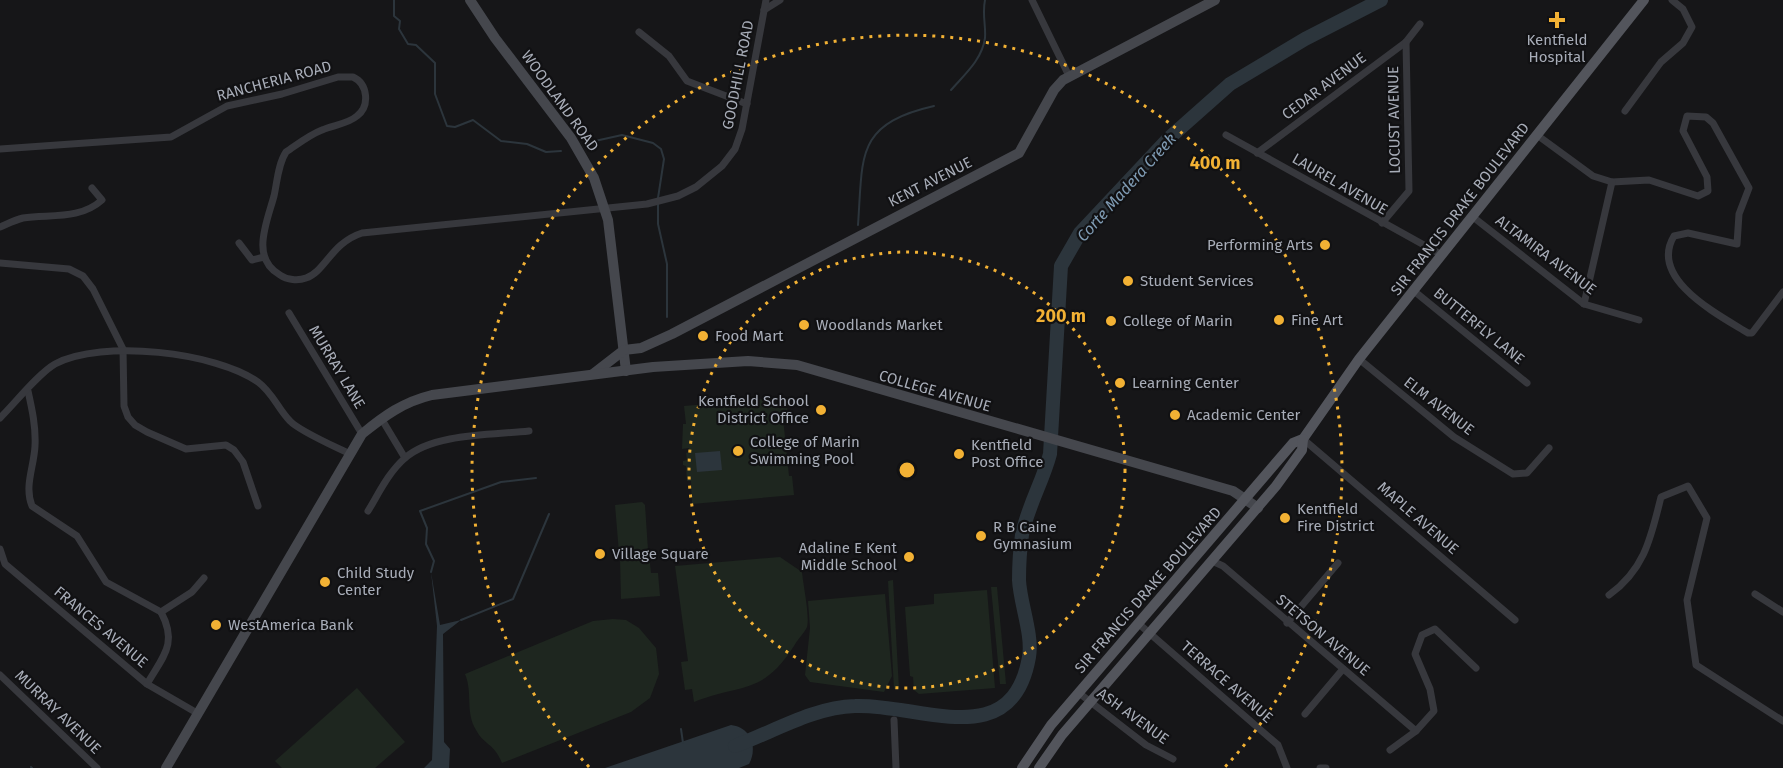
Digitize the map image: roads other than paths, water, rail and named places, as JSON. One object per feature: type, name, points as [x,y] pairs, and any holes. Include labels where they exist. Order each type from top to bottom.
[{"type":"main road","name":"WOODLAND ROAD","points":[[470,0],[495,38],[579,150],[594,178],[605,209],[626,371]]},
{"type":"main road","name":"KENT AVENUE","points":[[624,350],[641,348],[672,334],[1019,153],[1054,90],[1069,76],[1215,0]]},
{"type":"main road","name":"SIR FRANCIS DRAKE BOULEVARD","points":[[1022,768],[1042,736],[1293,444],[1303,439],[1359,360],[1644,0]]},
{"type":"main road","points":[[593,375],[624,350]]},
{"type":"main road","name":"COLLEGE AVENUE","points":[[166,768],[362,434],[381,418],[411,400],[432,394],[626,371],[748,361],[797,365],[1063,444],[1233,491],[1258,508]]},
{"type":"main road","name":"SIR FRANCIS DRAKE BOULEVARD","points":[[1039,768],[1053,746],[1292,466],[1302,450],[1303,439]]},
{"type":"street","name":"GOODHILL ROAD","points":[[605,209],[653,203],[687,192],[722,166],[739,140],[766,0]]},
{"type":"street","points":[[764,10],[780,0]]},
{"type":"street","points":[[1032,0],[1069,76]]},
{"type":"street","points":[[1625,111],[1661,62],[1683,43],[1692,27],[1683,9],[1672,0]]},
{"type":"street","name":"CEDAR AVENUE","points":[[1257,153],[1406,42],[1420,24]]},
{"type":"street","points":[[639,32],[669,56],[687,81],[747,104]]},
{"type":"street","name":"LOCUST AVENUE","points":[[1382,223],[1409,191],[1406,42]]},
{"type":"street","name":"RANCHERIA ROAD","points":[[0,149],[171,136],[227,106],[282,94],[338,77],[357,79],[366,99],[359,115],[312,134],[283,156],[262,237],[264,257]]},
{"type":"street","points":[[1537,135],[1583,171],[1612,182],[1649,180],[1698,196],[1708,191],[1707,177],[1683,130],[1687,116],[1707,117],[1713,123],[1749,188],[1739,214],[1737,244],[1688,233],[1674,236],[1669,244],[1668,254],[1674,277],[1710,309],[1748,333],[1758,328],[1783,292]]},
{"type":"street","name":"LAUREL AVENUE","points":[[1226,135],[1442,255]]},
{"type":"street","points":[[1584,304],[1612,182]]},
{"type":"street","points":[[0,227],[21,219],[66,215],[87,210],[102,200],[92,188]]},
{"type":"street","points":[[239,243],[252,260],[264,257],[277,274],[285,278],[304,279],[314,274],[336,247],[362,233],[605,209]]},
{"type":"street","name":"ALTAMIRA AVENUE","points":[[1473,217],[1584,304],[1639,320]]},
{"type":"street","points":[[0,263],[69,269],[83,276],[93,289],[123,349],[124,406],[135,425],[186,449],[226,446],[234,450],[243,462],[258,506]]},
{"type":"street","name":"BUTTERFLY LANE","points":[[1414,291],[1527,383]]},
{"type":"street","name":"MURRAY LANE","points":[[289,313],[362,434]]},
{"type":"street","points":[[0,418],[44,372],[64,360],[123,349],[178,355],[249,376],[278,402],[290,422],[350,454]]},
{"type":"street","name":"ELM AVENUE","points":[[1359,360],[1454,437],[1513,474],[1527,473],[1549,448]]},
{"type":"street","points":[[27,391],[35,424],[35,445],[28,482],[32,506],[77,536],[106,582],[161,612],[169,628],[169,645],[147,684]]},
{"type":"street","name":"MURRAY LANE","points":[[381,418],[405,458]]},
{"type":"street","points":[[368,511],[387,479],[405,458],[442,441],[529,430]]},
{"type":"street","name":"MAPLE AVENUE","points":[[1303,439],[1515,620]]},
{"type":"street","points":[[1609,595],[1624,584],[1648,549],[1661,497],[1688,486],[1707,518],[1687,600],[1696,664],[1783,721]]},
{"type":"street","points":[[0,549],[5,564],[0,570]]},
{"type":"street","name":"STETSON AVENUE","points":[[1212,561],[1223,566],[1416,731]]},
{"type":"street","points":[[1287,623],[1338,563]]},
{"type":"street","name":"FRANCES AVENUE","points":[[5,564],[147,684],[197,713]]},
{"type":"street","points":[[161,612],[192,592],[204,578]]},
{"type":"street","points":[[1755,594],[1783,612]]},
{"type":"street","name":"TERRACE AVENUE","points":[[1139,624],[1278,746],[1287,768]]},
{"type":"street","points":[[1390,750],[1416,731],[1434,711],[1430,689],[1414,654],[1422,634],[1435,629],[1476,668]]},
{"type":"street","points":[[1305,714],[1343,669]]},
{"type":"street","name":"MURRAY AVENUE","points":[[0,675],[98,768]]},
{"type":"street","name":"ASH AVENUE","points":[[1079,693],[1146,745],[1173,759]]},
{"type":"street","points":[[894,720],[896,768]]},
{"type":"street","points":[[1320,768],[1326,768]]},
{"type":"waterway","points":[[394,0],[394,16],[400,21],[399,29],[408,44],[416,45],[435,63],[435,94],[447,126],[455,127],[473,120],[501,141],[527,144],[546,152],[561,151]]},
{"type":"waterway","points":[[951,90],[972,67],[983,46],[985,0]]},
{"type":"waterway","name":"Corte Madera Creek","points":[[735,746],[809,715],[840,707],[880,707],[960,717],[983,715],[1004,706],[1019,687],[1029,657],[1028,629],[1019,580],[1020,552],[1024,525],[1050,454],[1061,266],[1080,233],[1168,139],[1230,84],[1305,39],[1381,0]]},
{"type":"waterway","points":[[858,225],[863,162],[868,146],[877,133],[890,122],[908,113],[934,106]]},
{"type":"waterway","points":[[586,143],[622,135],[653,143],[661,149],[664,159],[658,198]]},
{"type":"waterway","points":[[658,204],[658,224],[667,264],[667,317]]},
{"type":"waterway","points":[[431,572],[434,561],[426,544],[427,528],[420,511],[501,482],[536,478]]},
{"type":"waterway","points":[[461,620],[513,599],[549,514]]},
{"type":"waterway","points":[[681,729],[683,743]]},
{"type":"place","name":"Kentfield Hospital","points":[[1557,20]]},
{"type":"place","name":"Performing Arts","points":[[1325,245]]},
{"type":"place","name":"Student Services","points":[[1128,281]]},
{"type":"place","name":"Fine Art","points":[[1279,320]]},
{"type":"place","name":"College of Marin","points":[[1111,321]]},
{"type":"place","name":"Woodlands Market","points":[[804,325]]},
{"type":"place","name":"Food Mart","points":[[703,336]]},
{"type":"place","name":"Learning Center","points":[[1120,383]]},
{"type":"place","name":"Kentfield School District Office","points":[[821,410]]},
{"type":"place","name":"Academic Center","points":[[1175,415]]},
{"type":"place","name":"College of Marin Swimming Pool","points":[[738,451]]},
{"type":"place","name":"Kentfield Post Office","points":[[959,454]]},
{"type":"place","name":"Kentfield Fire District","points":[[1285,518]]},
{"type":"place","name":"R B Caine Gymnasium","points":[[981,536]]},
{"type":"place","name":"Village Square","points":[[600,554]]},
{"type":"place","name":"Adaline E Kent Middle School","points":[[909,557]]},
{"type":"place","name":"Child Study Center","points":[[325,582]]},
{"type":"place","name":"WestAmerica Bank","points":[[216,625]]}]
